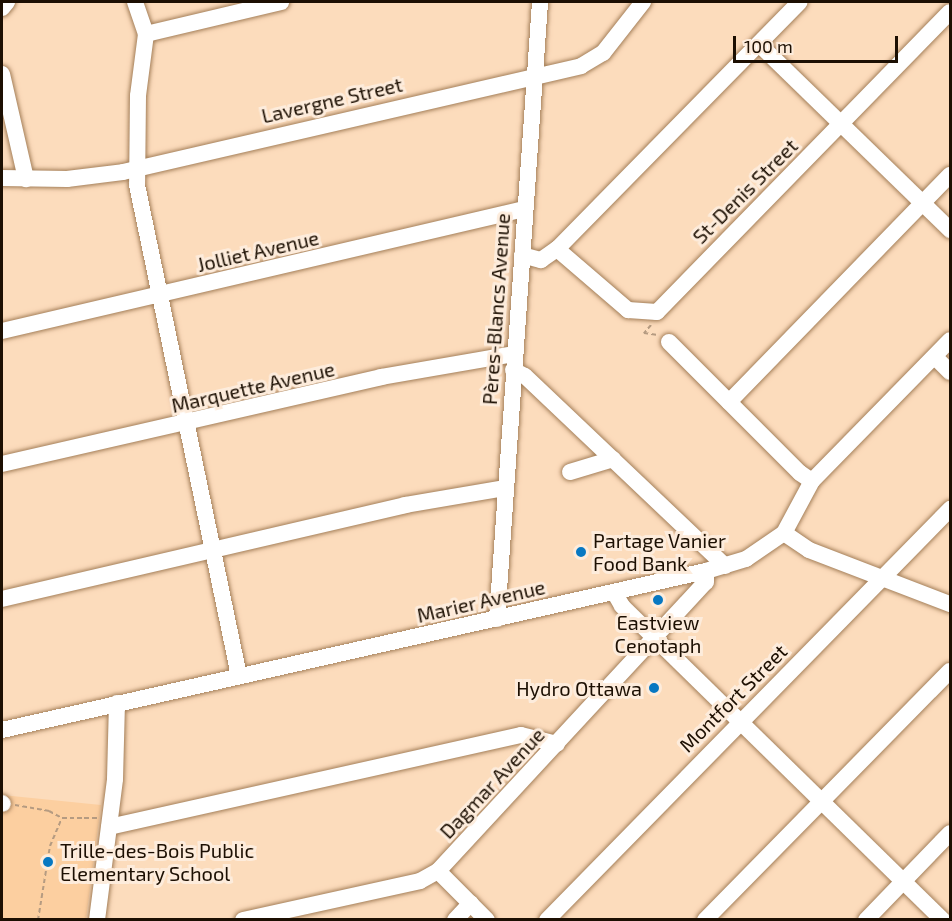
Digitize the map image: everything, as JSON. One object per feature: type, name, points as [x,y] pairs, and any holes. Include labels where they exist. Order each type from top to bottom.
[{"type":"street","points":[[2,8],[7,2]]},
{"type":"street","points":[[135,2],[146,34],[138,96],[137,185],[239,676]]},
{"type":"street","points":[[146,34],[281,2]]},
{"type":"street","name":"Pères-Blancs Avenue","points":[[497,619],[504,488],[540,2]]},
{"type":"street","name":"Lavergne Street","points":[[2,178],[67,179],[123,172],[138,166],[581,66],[603,53],[643,2]]},
{"type":"street","points":[[522,255],[541,260],[556,249],[800,2]]},
{"type":"street","name":"St-Denis Street","points":[[556,249],[628,310],[657,312],[951,12]]},
{"type":"street","points":[[759,44],[951,230]]},
{"type":"street","points":[[2,74],[26,179]]},
{"type":"street","points":[[729,402],[951,175]]},
{"type":"street","name":"Jolliet Avenue","points":[[2,331],[524,209]]},
{"type":"street","points":[[951,340],[812,481],[784,534],[809,550],[951,604]]},
{"type":"street","points":[[669,342],[812,481]]},
{"type":"street","points":[[935,357],[951,372]]},
{"type":"street","points":[[513,362],[725,566]]},
{"type":"street","name":"Marquette Avenue","points":[[2,464],[186,424],[381,377],[513,362]]},
{"type":"street","points":[[570,472],[613,459]]},
{"type":"street","points":[[2,599],[405,505],[504,488]]},
{"type":"street","name":"Montfort Street","points":[[547,920],[739,720],[951,509]]},
{"type":"street","name":"Marier Avenue","points":[[2,730],[706,571],[746,559],[784,534]]},
{"type":"street","name":"Dagmar Avenue","points":[[243,920],[420,881],[438,871],[706,582],[706,571]]},
{"type":"street","points":[[634,589],[640,620]]},
{"type":"street","points":[[614,592],[622,606],[640,620],[821,802],[943,920]]},
{"type":"street","points":[[705,920],[951,671]]},
{"type":"street","points":[[97,920],[103,822],[117,703]]},
{"type":"street","points":[[103,822],[521,735],[557,744]]},
{"type":"street","points":[[866,920],[951,833]]},
{"type":"street","points":[[438,871],[487,920]]},
{"type":"street","points":[[454,920],[471,903]]},
{"type":"path","points":[[650,326],[645,333],[667,337],[669,342]]},
{"type":"path","points":[[2,803],[49,811],[62,818],[103,822]]},
{"type":"path","points":[[38,920],[50,846],[62,818]]},
{"type":"shaded area","name":"Trille-des-Bois Public Elementary School","points":[[2,795],[101,805],[86,919],[2,919]]},
{"type":"place","name":"Partage Vanier Food Bank","points":[[581,552]]},
{"type":"place","name":"Eastview Cenotaph","points":[[658,600]]},
{"type":"place","name":"Hydro Ottawa","points":[[654,688]]},
{"type":"place","name":"Trille-des-Bois Public Elementary School","points":[[48,862]]}]
